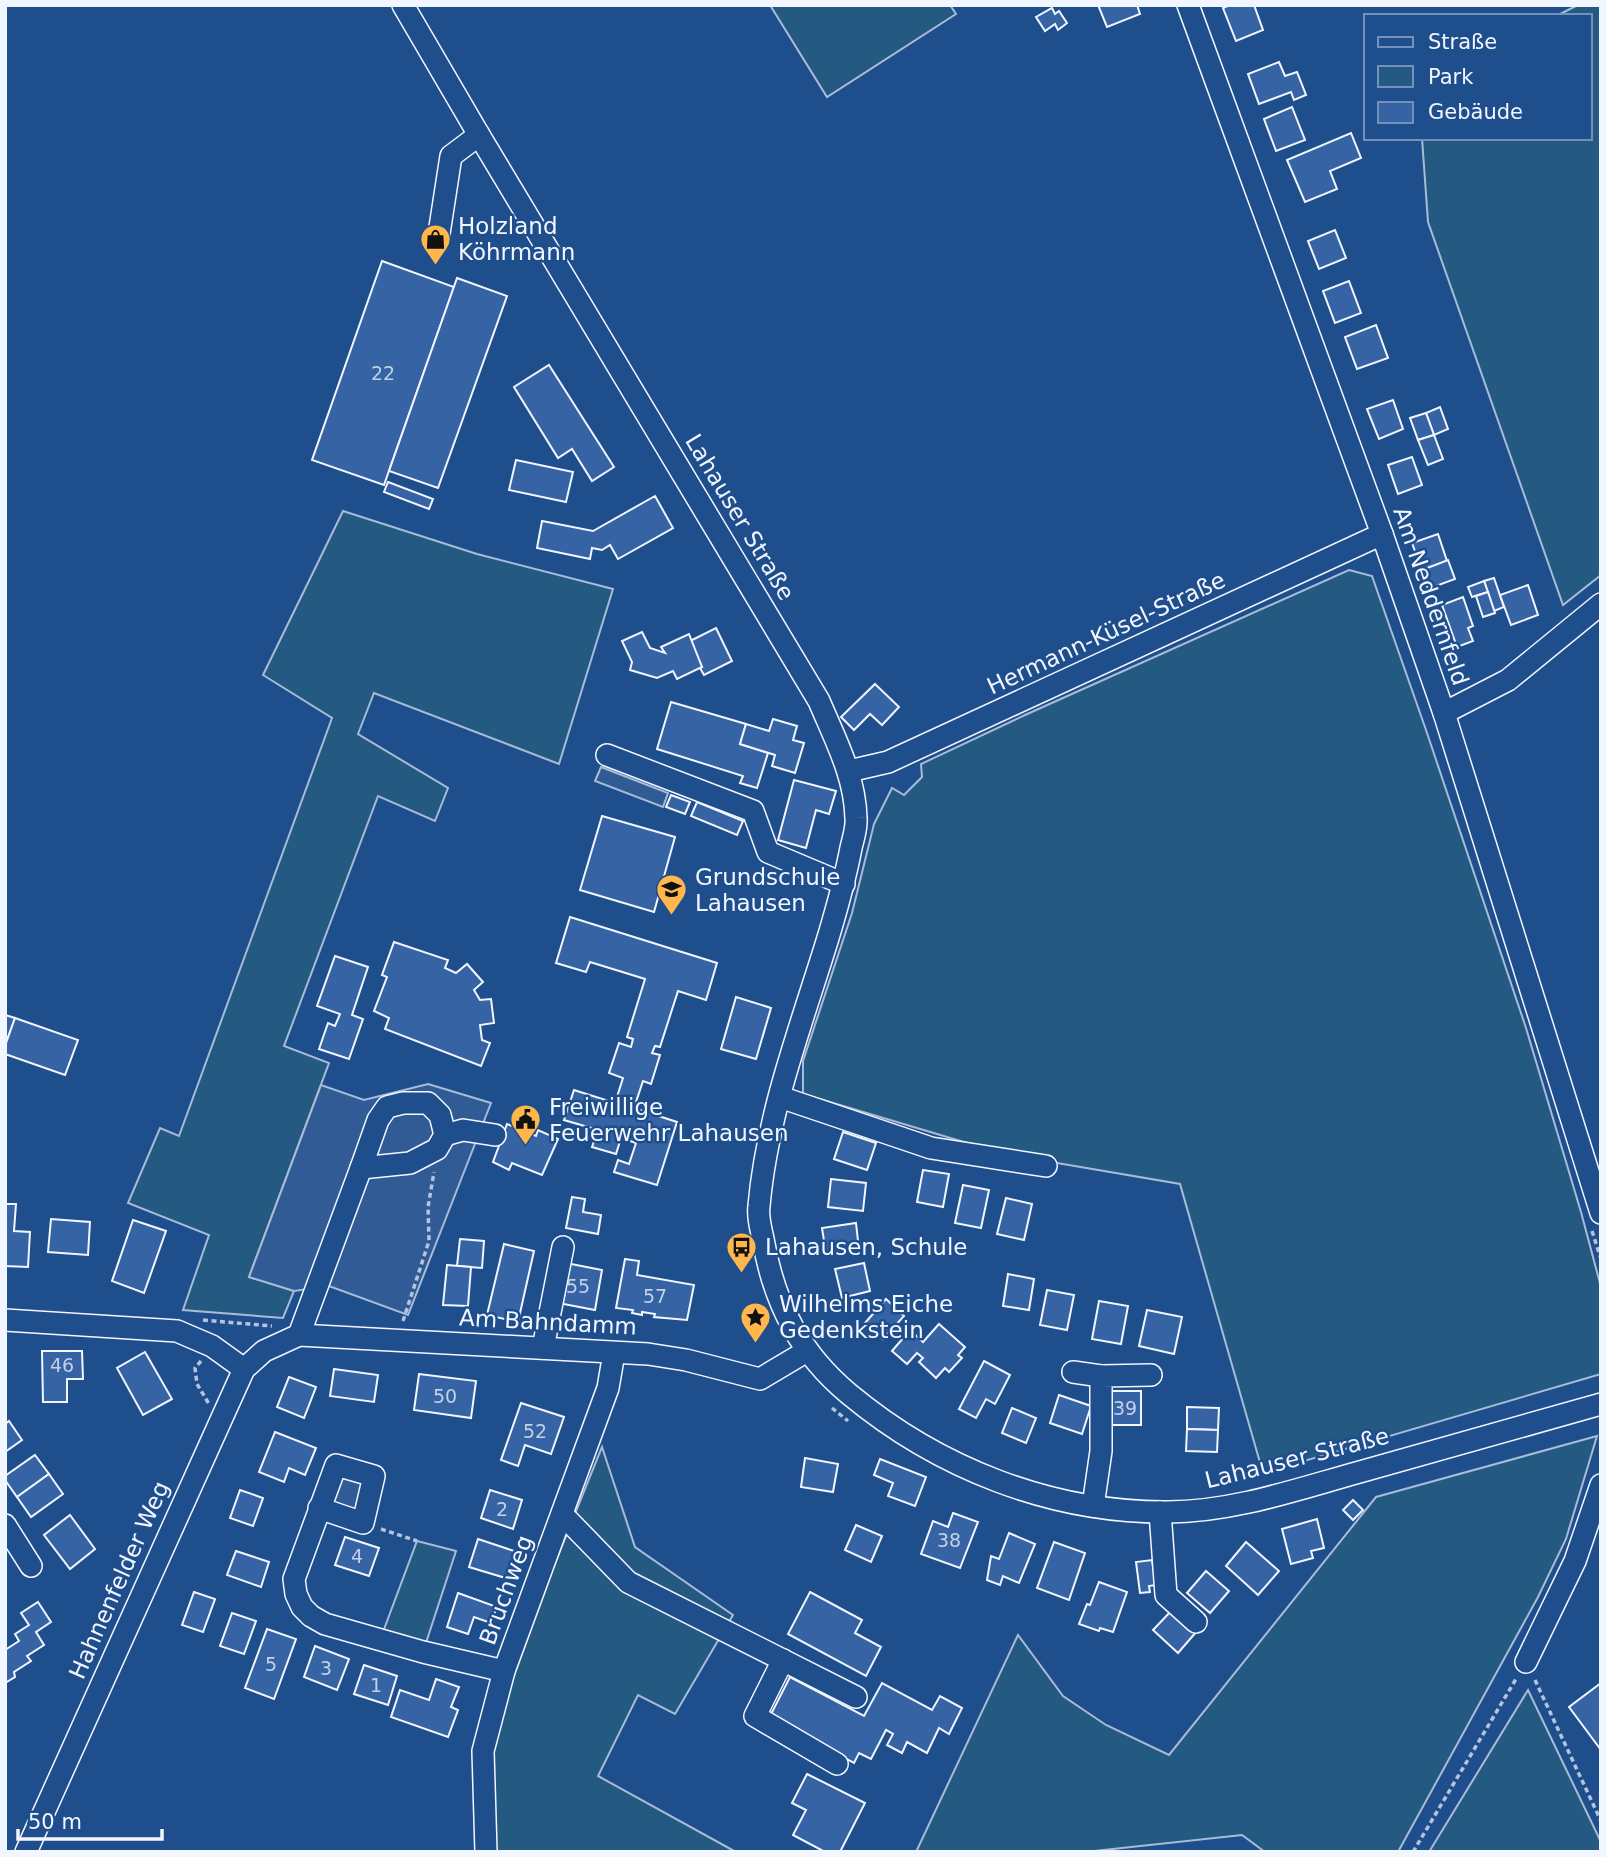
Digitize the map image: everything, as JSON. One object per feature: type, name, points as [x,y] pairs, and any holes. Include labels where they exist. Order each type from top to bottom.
[{"type":"street","name":"Lahauser Straße","points":[[403,5],[478,135],[820,701],[849,771],[857,820],[844,884],[769,1137],[758,1211],[766,1259],[779,1303],[807,1351],[830,1378],[895,1430],[936,1455],[988,1478],[1060,1500],[1160,1512],[1228,1506],[1254,1500],[1601,1404]]},
{"type":"street","name":"Am Neddernfeld","points":[[1188,5],[1382,534],[1444,713],[1601,1213]]},
{"type":"street","points":[[438,240],[452,156],[478,135]]},
{"type":"street","name":"Hermann-Küsel-Straße","points":[[849,771],[888,762],[1382,534]]},
{"type":"street","points":[[1444,713],[1508,680],[1601,604]]},
{"type":"street","points":[[607,755],[753,811],[768,852],[844,884]]},
{"type":"street","points":[[780,1097],[931,1148],[1046,1166]]},
{"type":"street","points":[[299,1335],[378,1120],[387,1107],[403,1103],[428,1103],[440,1115],[441,1142]]},
{"type":"street","points":[[362,1168],[410,1163],[463,1130],[495,1135]]},
{"type":"street","points":[[543,1348],[563,1247]]},
{"type":"street","points":[[5,1320],[177,1331],[212,1346],[244,1368]]},
{"type":"street","name":"Am Bahndamm","points":[[278,1344],[299,1335],[648,1354],[686,1360],[760,1379],[807,1351]]},
{"type":"street","name":"Hahnenfelder Weg","points":[[26,1852],[244,1368],[264,1351],[278,1344]]},
{"type":"street","name":"Bruchweg","points":[[485,1852],[483,1751],[504,1671],[608,1388],[614,1353]]},
{"type":"street","points":[[1073,1371],[1101,1376],[1151,1375]]},
{"type":"street","points":[[1093,1506],[1101,1451],[1101,1376]]},
{"type":"street","points":[[319,1508],[363,1523],[374,1476],[336,1465],[319,1508],[294,1579],[296,1594],[311,1616],[325,1624],[379,1640],[504,1671]]},
{"type":"street","points":[[1526,1662],[1575,1561],[1601,1485]]},
{"type":"street","points":[[1160,1512],[1166,1595],[1196,1622]]},
{"type":"street","points":[[562,1514],[628,1582],[856,1697]]},
{"type":"street","points":[[5,1525],[32,1566]]},
{"type":"street","points":[[783,1660],[755,1716],[837,1764]]},
{"type":"path","points":[[397,1339],[429,1241],[428,1207],[441,1142]]},
{"type":"path","points":[[363,1523],[417,1541]]},
{"type":"path","points":[[1526,1662],[1601,1821]]},
{"type":"path","points":[[1413,1852],[1526,1662]]},
{"type":"green space","points":[[770,5],[950,5],[956,14],[827,97]]},
{"type":"green space","points":[[1578,5],[1601,5],[1601,575],[1563,605],[1428,222],[1422,140],[1592,140],[1592,14],[1560,14]]},
{"type":"green space","points":[[343,511],[477,554],[613,589],[559,764],[374,693],[358,734],[448,788],[435,821],[378,796],[284,1046],[329,1063],[249,1277],[294,1291],[283,1318],[183,1310],[209,1235],[128,1203],[160,1128],[179,1136],[332,718],[263,675]]},
{"type":"green space","points":[[1349,570],[1372,576],[1526,1028],[1601,1287],[1601,1374],[1263,1473],[1180,1184],[1004,1154],[803,1094],[803,1061],[852,913],[874,824],[892,788],[904,795],[922,777],[921,764]]},
{"type":"green space","points":[[1597,1436],[1566,1539],[1538,1597],[1398,1852],[1265,1852],[1242,1835],[1085,1852],[916,1852],[1018,1635],[1063,1696],[1106,1725],[1169,1755],[1376,1497]]},
{"type":"green space","points":[[602,1447],[635,1547],[733,1615],[675,1714],[638,1695],[598,1776],[736,1852],[496,1852],[492,1754],[509,1677]]},
{"type":"green space","points":[[417,1541],[456,1551],[423,1652],[380,1640]]},
{"type":"green space","points":[[1528,1690],[1601,1842],[1601,1852],[1429,1852]]},
{"type":"shaded area","points":[[601,767],[668,793],[663,807],[595,781]]},
{"type":"shaded area","points":[[428,1084],[491,1103],[408,1315],[329,1286],[294,1291],[249,1277],[321,1085],[364,1100]]},
{"type":"shaded area","points":[[336,1465],[374,1476],[363,1523],[319,1508]]},
{"type":"building","points":[[1098,5],[1137,5],[1140,14],[1107,27]]},
{"type":"building","points":[[1230,5],[1254,5],[1263,30],[1236,41],[1223,8]]},
{"type":"building","points":[[1052,8],[1055,14],[1059,11],[1067,23],[1058,30],[1055,24],[1045,31],[1036,17]]},
{"type":"building","points":[[1279,62],[1285,76],[1297,72],[1306,95],[1294,100],[1291,92],[1259,104],[1248,74]]},
{"type":"building","points":[[1292,107],[1305,140],[1276,151],[1264,119]]},
{"type":"building","points":[[1351,133],[1361,158],[1330,171],[1337,189],[1305,202],[1287,160]]},
{"type":"building","points":[[1335,230],[1346,258],[1319,269],[1308,241]]},
{"type":"building","points":[[382,261],[454,287],[384,485],[312,460]]},
{"type":"building","points":[[457,278],[507,296],[438,488],[389,471]]},
{"type":"building","points":[[1349,281],[1361,313],[1335,323],[1323,291]]},
{"type":"building","points":[[1376,325],[1388,358],[1357,369],[1345,337]]},
{"type":"building","points":[[549,365],[614,467],[592,481],[572,449],[558,458],[514,387]]},
{"type":"building","points":[[1393,400],[1403,429],[1379,439],[1367,409]]},
{"type":"building","points":[[1440,407],[1448,429],[1434,435],[1426,413]]},
{"type":"building","points":[[1426,413],[1434,435],[1418,440],[1410,418]]},
{"type":"building","points":[[1434,435],[1443,459],[1428,465],[1418,440]]},
{"type":"building","points":[[1412,457],[1422,485],[1398,494],[1388,465]]},
{"type":"building","points":[[516,460],[573,472],[566,502],[509,490]]},
{"type":"building","points":[[388,482],[433,499],[429,509],[384,492]]},
{"type":"building","points":[[655,496],[673,528],[618,559],[610,545],[602,550],[592,548],[590,559],[537,548],[542,521],[593,531]]},
{"type":"building","points":[[1438,534],[1447,561],[1422,570],[1412,543]]},
{"type":"building","points":[[1448,560],[1455,579],[1428,589],[1422,570]]},
{"type":"building","points":[[1494,578],[1504,607],[1494,611],[1484,581]]},
{"type":"building","points":[[1484,581],[1488,592],[1472,597],[1468,587]]},
{"type":"building","points":[[1528,585],[1538,615],[1511,625],[1500,595]]},
{"type":"building","points":[[1488,592],[1495,613],[1483,617],[1476,596]]},
{"type":"building","points":[[1463,597],[1473,626],[1468,628],[1473,641],[1457,647],[1442,605]]},
{"type":"building","points":[[716,628],[732,661],[704,675],[690,641]]},
{"type":"building","points":[[642,632],[650,648],[665,653],[661,647],[689,634],[702,667],[677,679],[673,671],[657,678],[630,670],[632,662],[622,641]]},
{"type":"building","points":[[875,684],[899,707],[882,725],[870,714],[854,730],[841,717]]},
{"type":"building","points":[[671,702],[746,724],[740,744],[768,753],[757,788],[740,783],[743,776],[657,749]]},
{"type":"building","points":[[773,719],[797,726],[793,740],[804,743],[795,773],[772,766],[775,755],[740,744],[746,724],[769,731]]},
{"type":"building","points":[[794,780],[836,791],[829,814],[816,810],[806,848],[778,840]]},
{"type":"building","points":[[671,795],[690,802],[685,814],[666,807]]},
{"type":"building","points":[[697,802],[743,821],[737,835],[691,816]]},
{"type":"building","points":[[602,816],[675,837],[654,912],[580,890]]},
{"type":"building","points":[[570,917],[717,963],[706,1000],[678,991],[660,1047],[655,1046],[652,1053],[660,1055],[651,1084],[643,1081],[634,1108],[677,1122],[657,1185],[614,1172],[618,1160],[629,1164],[636,1143],[621,1138],[616,1154],[592,1147],[598,1130],[564,1120],[574,1090],[615,1103],[623,1078],[609,1073],[619,1043],[631,1047],[633,1039],[627,1037],[645,979],[590,962],[586,972],[556,963]]},
{"type":"building","points":[[394,942],[448,960],[445,968],[456,973],[467,964],[483,982],[474,990],[480,1000],[491,999],[494,1023],[480,1025],[482,1040],[490,1043],[481,1066],[385,1029],[389,1018],[374,1011],[387,977],[382,975]]},
{"type":"building","points":[[335,956],[368,967],[352,1015],[363,1019],[349,1059],[319,1049],[328,1023],[335,1026],[340,1014],[317,1006]]},
{"type":"building","points":[[736,997],[771,1008],[756,1059],[721,1049]]},
{"type":"building","points":[[5,1015],[15,1018],[5,1046]]},
{"type":"building","points":[[15,1018],[78,1040],[65,1075],[5,1054],[5,1046]]},
{"type":"building","name":"Freiwillige Feuerwehr Lahausen","points":[[507,1124],[536,1136],[538,1130],[558,1139],[542,1175],[512,1163],[509,1170],[493,1162]]},
{"type":"building","points":[[843,1132],[876,1143],[867,1170],[834,1159]]},
{"type":"building","points":[[923,1170],[949,1174],[943,1207],[917,1202]]},
{"type":"building","points":[[831,1179],[866,1183],[863,1211],[828,1207]]},
{"type":"building","points":[[963,1185],[989,1190],[981,1228],[955,1223]]},
{"type":"building","points":[[572,1197],[585,1199],[583,1212],[601,1215],[598,1234],[566,1228]]},
{"type":"building","points":[[1006,1198],[1032,1204],[1024,1240],[997,1234]]},
{"type":"building","points":[[5,1204],[16,1204],[14,1231],[30,1232],[28,1267],[5,1266]]},
{"type":"building","points":[[51,1219],[90,1222],[88,1255],[48,1252]]},
{"type":"building","points":[[133,1220],[166,1231],[144,1293],[112,1281]]},
{"type":"building","points":[[856,1223],[859,1250],[826,1254],[822,1228]]},
{"type":"building","points":[[460,1239],[484,1241],[482,1268],[457,1266]]},
{"type":"building","points":[[504,1244],[534,1251],[518,1322],[487,1315]]},
{"type":"building","points":[[625,1259],[639,1261],[637,1275],[694,1285],[687,1320],[654,1317],[655,1314],[642,1312],[642,1315],[632,1313],[633,1310],[616,1308]]},
{"type":"building","points":[[561,1262],[602,1270],[595,1310],[553,1302]]},
{"type":"building","points":[[864,1263],[870,1291],[842,1298],[835,1269]]},
{"type":"building","points":[[447,1265],[471,1267],[468,1306],[443,1305]]},
{"type":"building","points":[[1008,1274],[1034,1279],[1029,1310],[1003,1306]]},
{"type":"building","points":[[1047,1290],[1074,1295],[1067,1330],[1040,1325]]},
{"type":"building","points":[[886,1299],[904,1316],[883,1339],[865,1323]]},
{"type":"building","points":[[1099,1301],[1128,1306],[1121,1344],[1092,1339]]},
{"type":"building","points":[[1147,1310],[1182,1317],[1174,1354],[1139,1346]]},
{"type":"building","points":[[939,1324],[965,1347],[958,1355],[962,1358],[949,1372],[945,1368],[936,1378],[919,1362],[923,1358],[917,1353],[907,1364],[892,1351],[910,1330],[923,1342]]},
{"type":"building","points":[[42,1351],[82,1351],[83,1379],[67,1379],[67,1402],[43,1402]]},
{"type":"building","points":[[145,1352],[172,1399],[143,1415],[117,1368]]},
{"type":"building","points":[[984,1361],[1010,1375],[995,1404],[986,1399],[976,1418],[959,1409]]},
{"type":"building","points":[[334,1369],[378,1375],[374,1402],[330,1396]]},
{"type":"building","points":[[419,1374],[476,1381],[471,1418],[414,1410]]},
{"type":"building","points":[[289,1377],[316,1387],[304,1418],[277,1407]]},
{"type":"building","points":[[1108,1391],[1141,1391],[1141,1425],[1108,1425]]},
{"type":"building","points":[[1059,1395],[1091,1406],[1082,1434],[1050,1423]]},
{"type":"building","points":[[521,1403],[564,1417],[551,1454],[525,1445],[518,1466],[501,1460]]},
{"type":"building","points":[[1187,1407],[1219,1408],[1218,1430],[1187,1429]]},
{"type":"building","points":[[1012,1408],[1036,1418],[1026,1443],[1002,1433]]},
{"type":"building","points":[[9,1421],[22,1440],[5,1452],[5,1424]]},
{"type":"building","points":[[1187,1429],[1218,1430],[1217,1452],[1186,1451]]},
{"type":"building","points":[[275,1432],[316,1448],[305,1475],[289,1468],[284,1482],[259,1472]]},
{"type":"building","points":[[35,1455],[49,1474],[17,1497],[5,1476]]},
{"type":"building","points":[[805,1458],[838,1464],[833,1492],[801,1487]]},
{"type":"building","points":[[880,1459],[926,1477],[915,1506],[888,1496],[893,1483],[874,1475]]},
{"type":"building","points":[[49,1474],[63,1494],[31,1517],[17,1497]]},
{"type":"building","points":[[240,1490],[263,1498],[253,1526],[230,1518]]},
{"type":"building","points":[[490,1490],[522,1500],[513,1529],[481,1518]]},
{"type":"building","points":[[1353,1500],[1363,1510],[1353,1520],[1343,1510]]},
{"type":"building","points":[[953,1513],[978,1522],[960,1568],[921,1554],[933,1521],[948,1527]]},
{"type":"building","points":[[70,1515],[95,1549],[70,1569],[44,1535]]},
{"type":"building","points":[[1317,1519],[1324,1548],[1311,1551],[1313,1558],[1291,1564],[1282,1529]]},
{"type":"building","points":[[856,1525],[882,1536],[871,1562],[845,1550]]},
{"type":"building","points":[[1009,1533],[1035,1544],[1019,1583],[1003,1576],[1000,1585],[987,1580],[991,1556],[999,1559]]},
{"type":"building","points":[[345,1537],[379,1548],[369,1576],[335,1565]]},
{"type":"building","points":[[478,1539],[520,1553],[512,1580],[469,1567]]},
{"type":"building","points":[[1054,1542],[1085,1553],[1069,1600],[1037,1588]]},
{"type":"building","points":[[1246,1542],[1279,1571],[1258,1595],[1226,1566]]},
{"type":"building","points":[[236,1551],[269,1562],[261,1587],[227,1575]]},
{"type":"building","points":[[1152,1560],[1156,1585],[1149,1586],[1150,1592],[1140,1593],[1136,1562]]},
{"type":"building","points":[[1206,1571],[1229,1591],[1210,1613],[1187,1593]]},
{"type":"building","points":[[1099,1582],[1127,1592],[1113,1632],[1100,1628],[1099,1631],[1079,1624]]},
{"type":"building","points":[[194,1592],[215,1599],[203,1632],[182,1625]]},
{"type":"building","points":[[810,1592],[862,1620],[855,1633],[881,1647],[866,1676],[788,1634]]},
{"type":"building","points":[[458,1593],[497,1607],[491,1623],[474,1617],[468,1634],[447,1627]]},
{"type":"building","points":[[38,1602],[51,1622],[36,1632],[44,1645],[27,1656],[31,1661],[14,1672],[15,1677],[5,1683],[5,1650],[19,1641],[15,1634],[29,1625],[21,1613]]},
{"type":"building","points":[[1173,1609],[1197,1631],[1178,1653],[1153,1630]]},
{"type":"building","points":[[232,1613],[256,1621],[244,1654],[220,1646]]},
{"type":"building","points":[[267,1629],[296,1639],[274,1699],[245,1688]]},
{"type":"building","points":[[315,1646],[349,1659],[337,1690],[304,1677]]},
{"type":"building","points":[[364,1665],[397,1676],[388,1705],[354,1694]]},
{"type":"building","points":[[790,1677],[864,1716],[882,1683],[932,1710],[940,1696],[962,1708],[949,1734],[939,1728],[927,1753],[907,1742],[902,1753],[887,1745],[893,1734],[886,1730],[871,1759],[859,1753],[854,1763],[769,1718]]},
{"type":"building","points":[[436,1679],[459,1687],[451,1707],[458,1710],[448,1737],[391,1717],[400,1690],[429,1700]]},
{"type":"building","points":[[1601,1683],[1601,1750],[1569,1707]]},
{"type":"building","points":[[807,1774],[865,1803],[840,1852],[825,1852],[793,1835],[806,1810],[792,1803]]},
{"type":"place","name":"Holzland Köhrmann","points":[[435,266]]},
{"type":"place","name":"Grundschule Lahausen","points":[[672,917]]},
{"type":"place","name":"Freiwillige Feuerwehr Lahausen","points":[[526,1147]]},
{"type":"place","name":"Lahausen, Schule","points":[[742,1274]]},
{"type":"place","name":"Wilhelms Eiche Gedenkstein","points":[[756,1344]]}]
